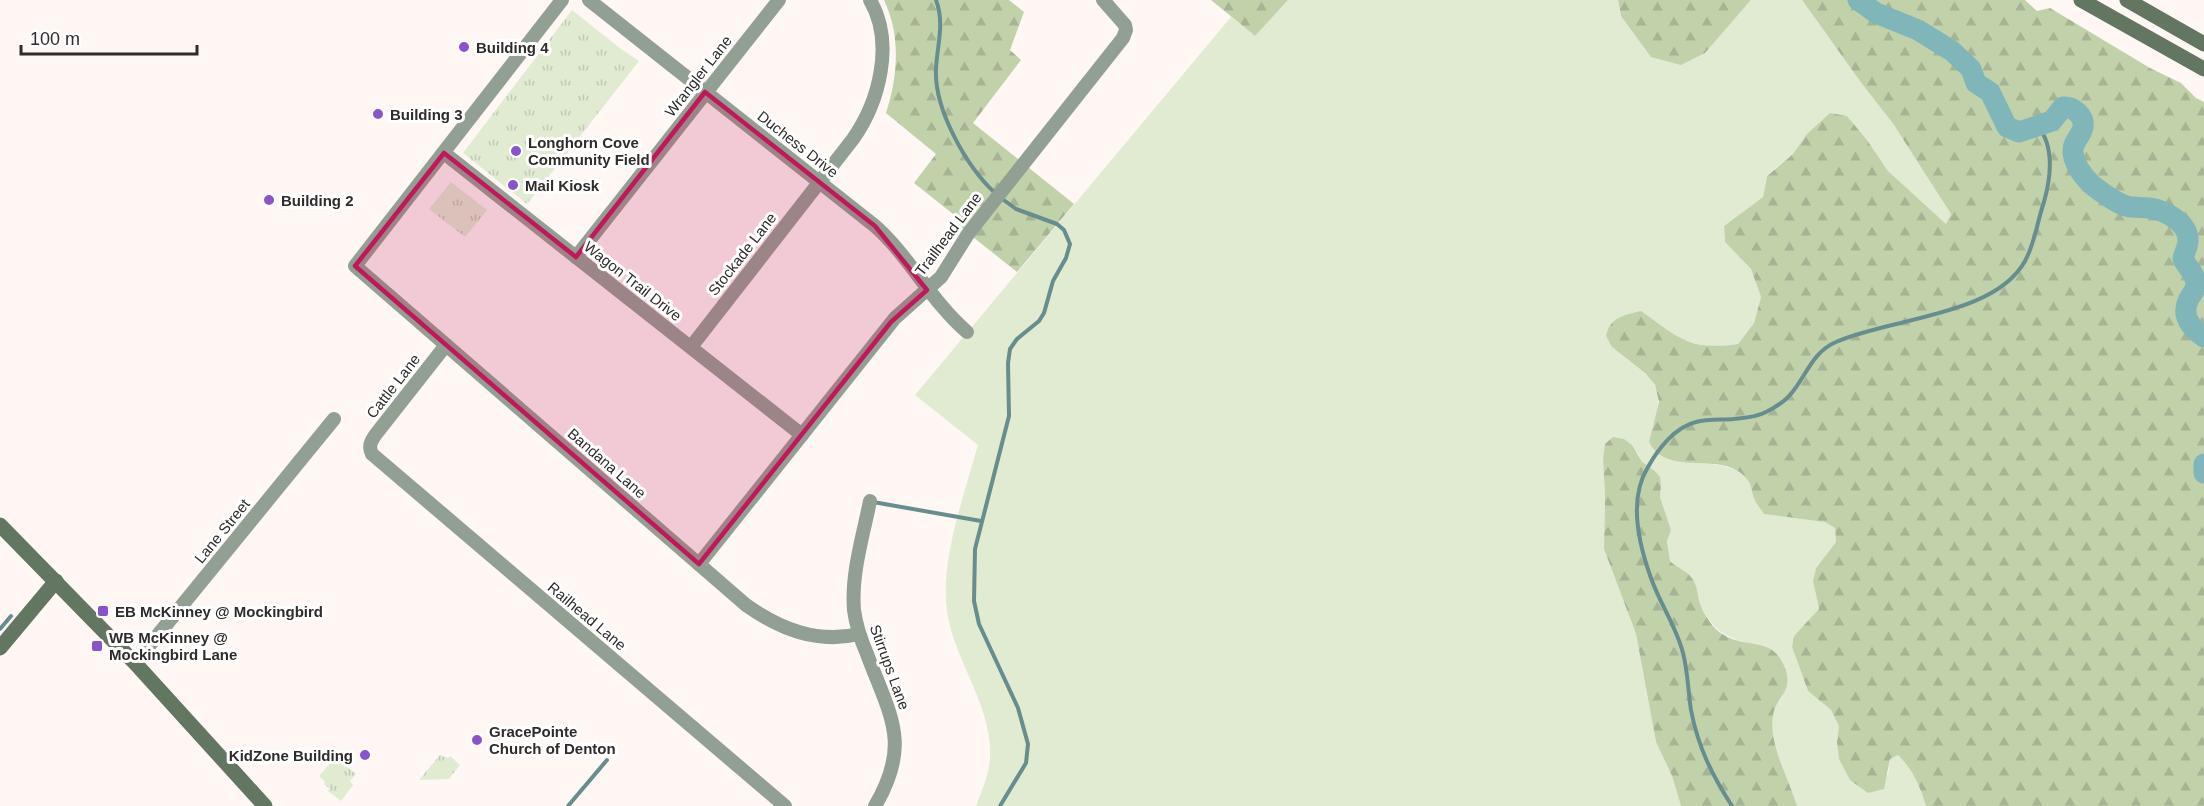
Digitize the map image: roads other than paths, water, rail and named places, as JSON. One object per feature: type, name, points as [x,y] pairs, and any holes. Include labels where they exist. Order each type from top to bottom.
[{"type":"main road","points":[[2081,0],[2204,69]]},
{"type":"main road","points":[[2127,0],[2204,44]]},
{"type":"main road","points":[[0,525],[135,663],[265,806]]},
{"type":"main road","points":[[0,648],[56,581]]},
{"type":"street","points":[[444,153],[562,0]]},
{"type":"street","name":"Duchess Drive","points":[[589,0],[888,238],[945,312],[967,332]]},
{"type":"street","name":"Wrangler Lane","points":[[576,258],[779,0]]},
{"type":"street","name":"Stockade Lane","points":[[691,347],[862,126],[874,100],[880,70],[881,36],[870,0]]},
{"type":"street","name":"Trailhead Lane","points":[[699,564],[895,318],[941,277],[968,234],[1122,38],[1126,30],[1122,20],[1103,0]]},
{"type":"street","name":"Wagon Trail Drive","points":[[444,153],[802,435]]},
{"type":"street","name":"Bandana Lane","points":[[444,153],[355,266],[746,605],[781,626],[816,637],[837,638],[859,634]]},
{"type":"street","name":"Cattle Lane","points":[[370,449],[370,442],[375,434],[446,345]]},
{"type":"street","name":"Lane Street","points":[[135,663],[334,419]]},
{"type":"street","name":"Railhead Lane","points":[[370,449],[372,454],[785,806]]},
{"type":"street","name":"Stirrups Lane","points":[[870,501],[855,585],[854,611],[859,634],[893,723],[896,742],[895,760],[890,778],[875,806]]},
{"type":"waterway","points":[[936,0],[940,18],[936,69],[940,101],[946,119],[963,152],[973,168],[995,193]]},
{"type":"waterway","points":[[1858,0],[1876,13],[1918,30],[1952,51],[1971,69],[1976,83],[1990,92],[2007,127],[2019,132],[2052,121],[2063,107],[2077,112],[2082,119],[2083,127],[2073,152],[2077,165],[2088,181],[2117,202],[2126,206],[2162,211],[2175,218],[2185,229],[2188,241],[2183,259],[2196,281],[2186,312],[2189,322],[2204,337]]},
{"type":"waterway","points":[[1732,806],[1712,772],[1702,748],[1691,710],[1683,653],[1655,588],[1643,551],[1637,507],[1642,480],[1662,446],[1688,425],[1700,421],[1755,416],[1788,398],[1815,358],[1828,346],[1858,334],[1966,304],[1990,293],[2010,279],[2025,261],[2031,247],[2050,172],[2047,142],[2037,125]]},
{"type":"waterway","points":[[1000,806],[1026,763],[1028,744],[1018,708],[979,624],[974,601],[975,549],[1009,416],[1010,349],[1017,339],[1039,321],[1044,313],[1053,281],[1066,258],[1070,244],[1064,230],[1057,224],[1016,209],[1001,198]]},
{"type":"waterway","points":[[2204,464],[2204,473]]},
{"type":"waterway","points":[[873,502],[981,521]]},
{"type":"waterway","points":[[0,629],[11,616]]},
{"type":"waterway","points":[[568,806],[607,760]]},
{"type":"place","name":"Building 4","points":[[464,47]]},
{"type":"place","name":"Building 3","points":[[378,114]]},
{"type":"place","name":"Longhorn Cove Community Field","points":[[516,151]]},
{"type":"place","name":"Mail Kiosk","points":[[513,185]]},
{"type":"place","name":"Building 2","points":[[269,200]]},
{"type":"place","name":"EB McKinney @ Mockingbird","points":[[103,611]]},
{"type":"place","name":"WB McKinney @ Mockingbird Lane","points":[[97,646]]},
{"type":"place","name":"GracePointe Church of Denton","points":[[477,740]]},
{"type":"place","name":"KidZone Building","points":[[365,755]]}]
